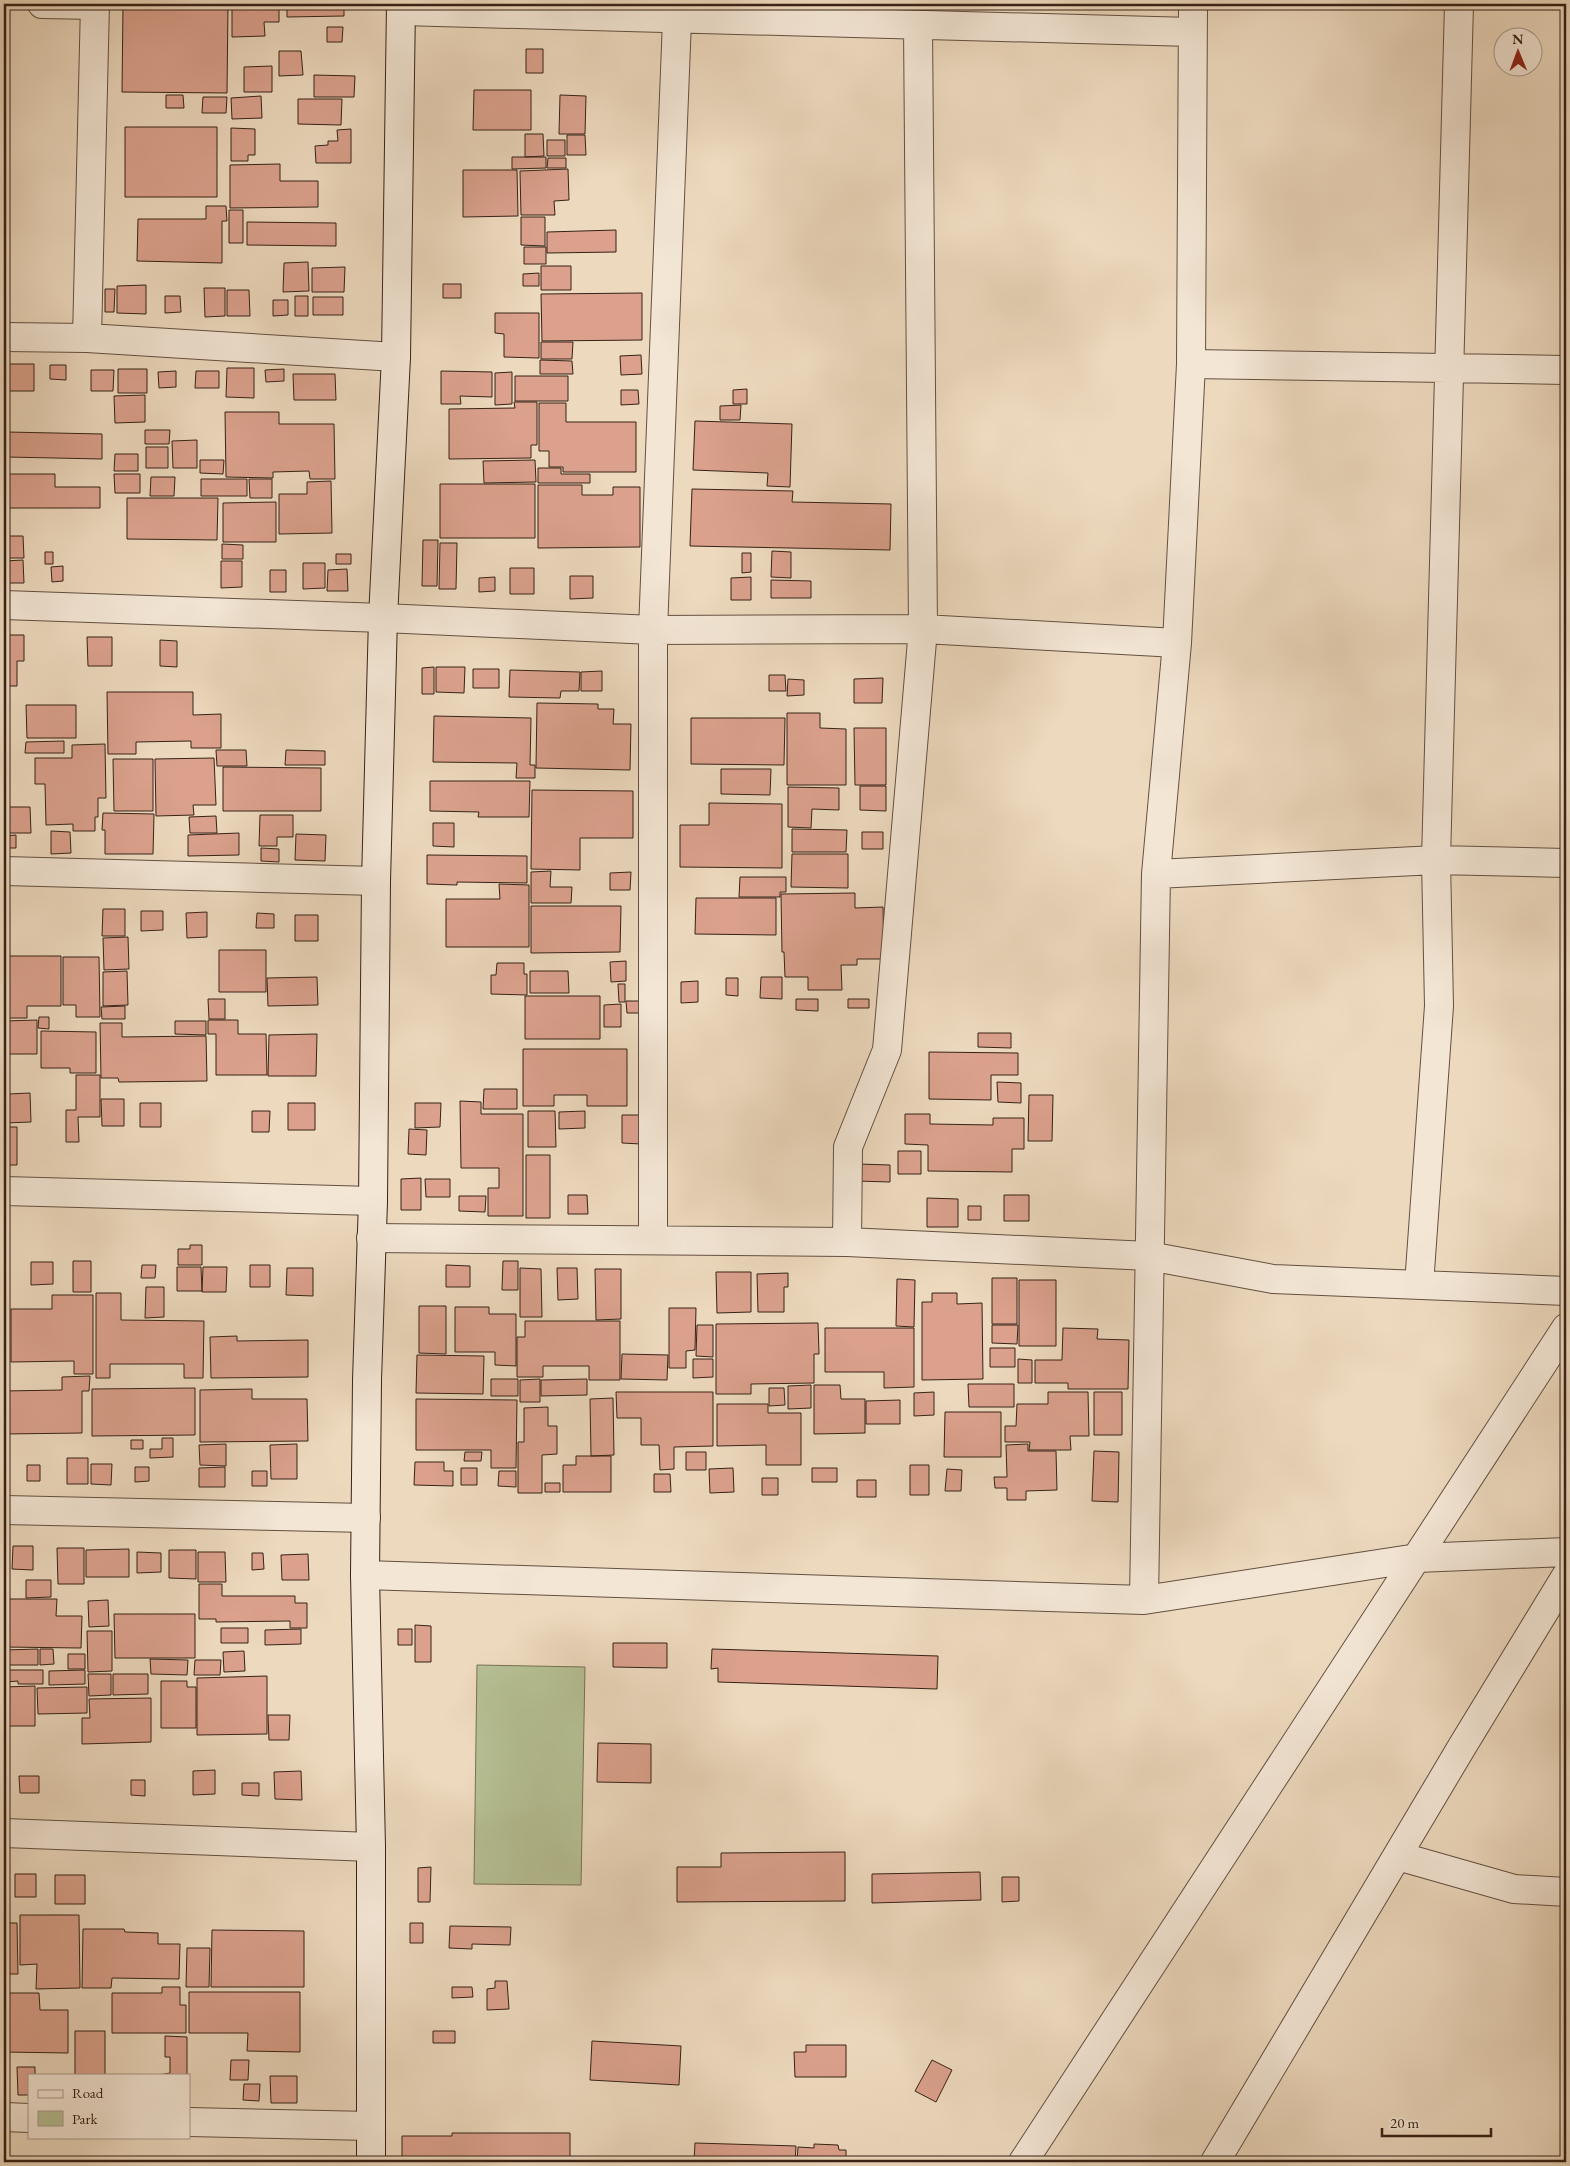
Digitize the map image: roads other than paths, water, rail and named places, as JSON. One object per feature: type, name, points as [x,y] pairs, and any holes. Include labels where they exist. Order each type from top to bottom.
[{"type":"street","points":[[42,4],[95,4],[87,338]]},
{"type":"street","points":[[1144,1600],[1156,874],[1177,643],[1191,364],[1193,4]]},
{"type":"street","points":[[1419,1285],[1438,1006],[1436,860],[1460,4]]},
{"type":"street","points":[[372,2162],[371,1847],[365,1575],[367,1380],[372,1238],[376,880],[383,618],[396,357],[401,7],[677,20],[1192,32]]},
{"type":"street","points":[[653,1240],[653,630],[677,20]]},
{"type":"street","points":[[847,1242],[848,1147],[887,1050],[923,629],[918,26]]},
{"type":"street","points":[[4,337],[87,338],[396,357]]},
{"type":"street","points":[[1191,364],[1566,370]]},
{"type":"street","points":[[4,605],[383,618],[653,630],[923,629],[1177,643]]},
{"type":"street","points":[[1156,874],[1436,860],[1566,863]]},
{"type":"street","points":[[4,871],[376,880]]},
{"type":"street","points":[[4,1191],[372,1201]]},
{"type":"street","points":[[372,1238],[847,1242],[1149,1256],[1273,1279],[1566,1292]]},
{"type":"street","points":[[1023,2162],[1566,1328]]},
{"type":"street","points":[[4,1510],[366,1518]]},
{"type":"street","points":[[365,1575],[1144,1600],[1417,1558],[1566,1552]]},
{"type":"street","points":[[1215,2162],[1463,1745],[1566,1576]]},
{"type":"street","points":[[4,1833],[371,1847]]},
{"type":"street","points":[[1398,1856],[1514,1889],[1566,1892]]},
{"type":"street","points":[[4,2117],[28,2118]]},
{"type":"street","points":[[190,2122],[371,2126]]}]
